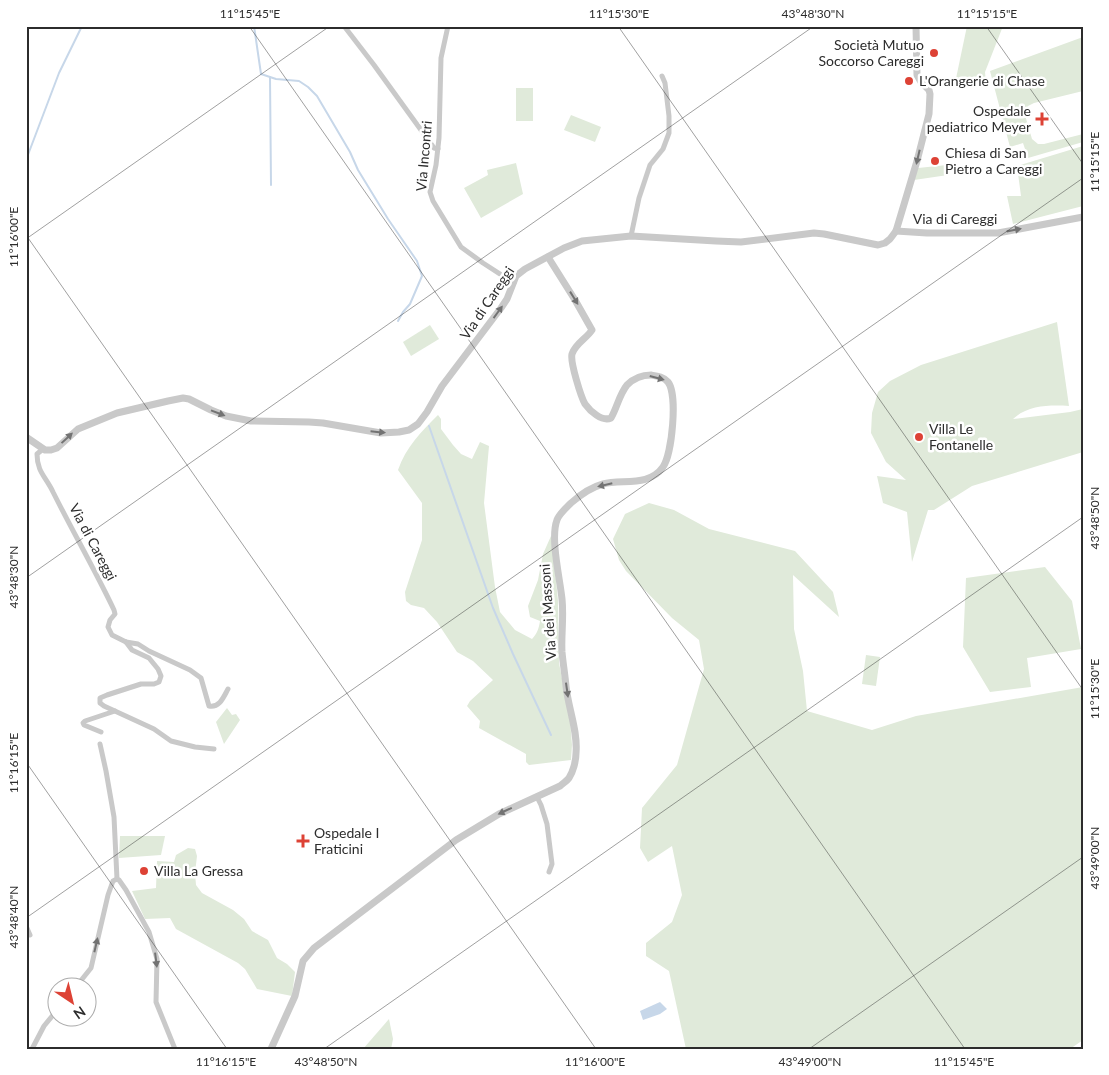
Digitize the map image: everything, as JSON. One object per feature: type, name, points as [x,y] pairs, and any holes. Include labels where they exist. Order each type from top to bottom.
[{"type":"street","points":[[344,26],[434,148],[438,149]]},
{"type":"street","name":"Via Incontri","points":[[448,26],[441,58],[439,138],[436,166],[430,192],[433,201],[461,247],[514,283]]},
{"type":"street","points":[[896,231],[929,114],[929,90],[917,75],[916,26]]},
{"type":"street","points":[[631,236],[639,198],[650,165],[664,149],[669,133],[669,116],[662,76]]},
{"type":"street","name":"Via di Careggi","points":[[228,688],[219,704],[210,706],[201,678],[190,670],[138,644],[126,642],[112,635],[108,628],[110,620],[115,614],[114,610],[52,490],[38,467],[36,454],[43,449],[51,450],[57,448],[78,429],[117,413],[184,398],[226,416],[246,420],[323,423],[381,433],[409,430],[418,424],[442,386],[502,308],[516,276],[525,269],[564,248],[582,241],[631,236],[741,242],[814,233],[874,245],[887,241],[896,231],[998,233],[1083,217]]},
{"type":"street","name":"Via dei Massoni","points":[[271,1049],[295,996],[303,961],[314,948],[456,840],[498,814],[560,786],[568,778],[574,765],[577,752],[574,723],[567,696],[562,652],[562,602],[555,535],[557,520],[574,500],[589,490],[604,484],[646,480],[659,471],[665,463],[669,450],[673,397],[668,383],[663,378],[641,375],[628,384],[612,417],[609,419],[603,419],[586,405],[571,357],[592,330],[548,257]]},
{"type":"street","points":[[26,437],[43,449]]},
{"type":"street","name":"Via di Careggi","points":[[126,642],[132,650],[149,658],[162,676],[159,682],[154,684],[141,684],[100,698],[100,703],[154,729],[171,741],[195,747],[214,749]]},
{"type":"street","points":[[101,732],[83,723],[115,711]]},
{"type":"street","points":[[100,744],[114,817],[117,879],[126,890],[148,932],[157,959],[156,1002],[176,1049]]},
{"type":"street","points":[[537,797],[547,824],[552,864],[548,872]]},
{"type":"street","points":[[83,978],[91,968],[108,895],[113,881],[117,879]]},
{"type":"street","points":[[26,926],[30,935]]},
{"type":"street","points":[[32,1049],[48,1021]]},
{"type":"green space","points":[[967,26],[1003,26],[985,72],[986,83],[954,88]]},
{"type":"green space","points":[[1083,37],[1083,91],[1034,103],[1028,106],[1025,115],[1032,139],[1038,144],[1083,134],[1083,142],[1028,158],[1023,143],[1010,147],[990,71]]},
{"type":"green space","points":[[516,88],[533,88],[533,121],[516,121]]},
{"type":"green space","points":[[571,115],[601,127],[595,142],[564,130]]},
{"type":"green space","points":[[1083,146],[1083,206],[1013,224],[1007,196],[1021,196],[1017,166]]},
{"type":"green space","points":[[516,163],[523,194],[481,218],[464,188],[488,175],[487,170]]},
{"type":"green space","points":[[947,165],[948,175],[914,180],[918,168]]},
{"type":"green space","points":[[1057,322],[1069,406],[1032,408],[1013,419],[1083,409],[1083,452],[972,486],[934,510],[928,510],[912,562],[907,512],[883,503],[877,476],[906,480],[886,462],[871,433],[872,413],[878,392],[890,381],[921,365]]},
{"type":"green space","points":[[430,325],[439,339],[411,356],[403,342]]},
{"type":"green space","points":[[438,415],[441,419],[441,429],[461,454],[472,459],[480,442],[489,446],[484,503],[500,612],[515,630],[532,639],[538,631],[540,621],[530,617],[528,606],[538,580],[543,554],[552,537],[558,601],[559,663],[570,720],[571,760],[529,765],[526,762],[526,754],[479,728],[480,721],[467,706],[493,680],[473,661],[457,652],[437,622],[424,608],[411,605],[406,601],[405,592],[422,540],[422,503],[398,470],[410,447]]},
{"type":"green space","points":[[649,503],[674,510],[709,529],[795,551],[833,592],[839,617],[793,575],[794,629],[803,671],[807,711],[872,730],[916,716],[1083,687],[1083,1040],[1070,1049],[686,1049],[669,971],[646,956],[646,943],[672,922],[682,895],[672,846],[648,862],[640,848],[642,808],[677,765],[704,669],[699,640],[672,618],[626,571],[619,560],[613,539],[625,514]]},
{"type":"green space","points":[[1045,567],[1072,601],[1081,649],[1027,658],[1031,687],[990,692],[963,647],[966,578]]},
{"type":"green space","points":[[866,655],[880,657],[876,686],[862,684]]},
{"type":"green space","points":[[227,708],[232,715],[236,714],[240,720],[224,744],[216,722]]},
{"type":"green space","points":[[120,836],[165,836],[161,855],[119,858]]},
{"type":"green space","points":[[188,848],[195,849],[197,856],[196,885],[202,893],[233,910],[244,919],[252,931],[268,940],[277,958],[295,972],[292,996],[257,989],[245,969],[238,963],[176,929],[170,918],[145,919],[132,891],[156,888],[157,861],[174,862],[176,855]]},
{"type":"green space","points":[[389,1019],[393,1039],[391,1049],[363,1049]]},
{"type":"water","points":[[660,1002],[667,1009],[660,1014],[643,1020],[640,1011]]},
{"type":"waterway","points":[[26,160],[59,73],[82,26]]},
{"type":"waterway","points":[[254,26],[261,74],[276,79],[299,81],[317,96],[350,152],[358,170],[417,261],[422,276],[410,304],[398,321]]},
{"type":"waterway","points":[[270,77],[271,185]]},
{"type":"waterway","points":[[429,426],[493,608],[551,735]]},
{"type":"place","name":"Società Mutuo Soccorso Careggi","points":[[934,53]]},
{"type":"place","name":"L'Orangerie di Chase","points":[[909,81]]},
{"type":"place","name":"Ospedale pediatrico Meyer","points":[[1042,119]]},
{"type":"place","name":"Chiesa di San Pietro a Careggi","points":[[935,161]]},
{"type":"place","name":"Villa Le Fontanelle","points":[[919,437]]},
{"type":"place","name":"Ospedale I Fraticini","points":[[303,841]]},
{"type":"place","name":"Villa La Gressa","points":[[144,871]]}]
